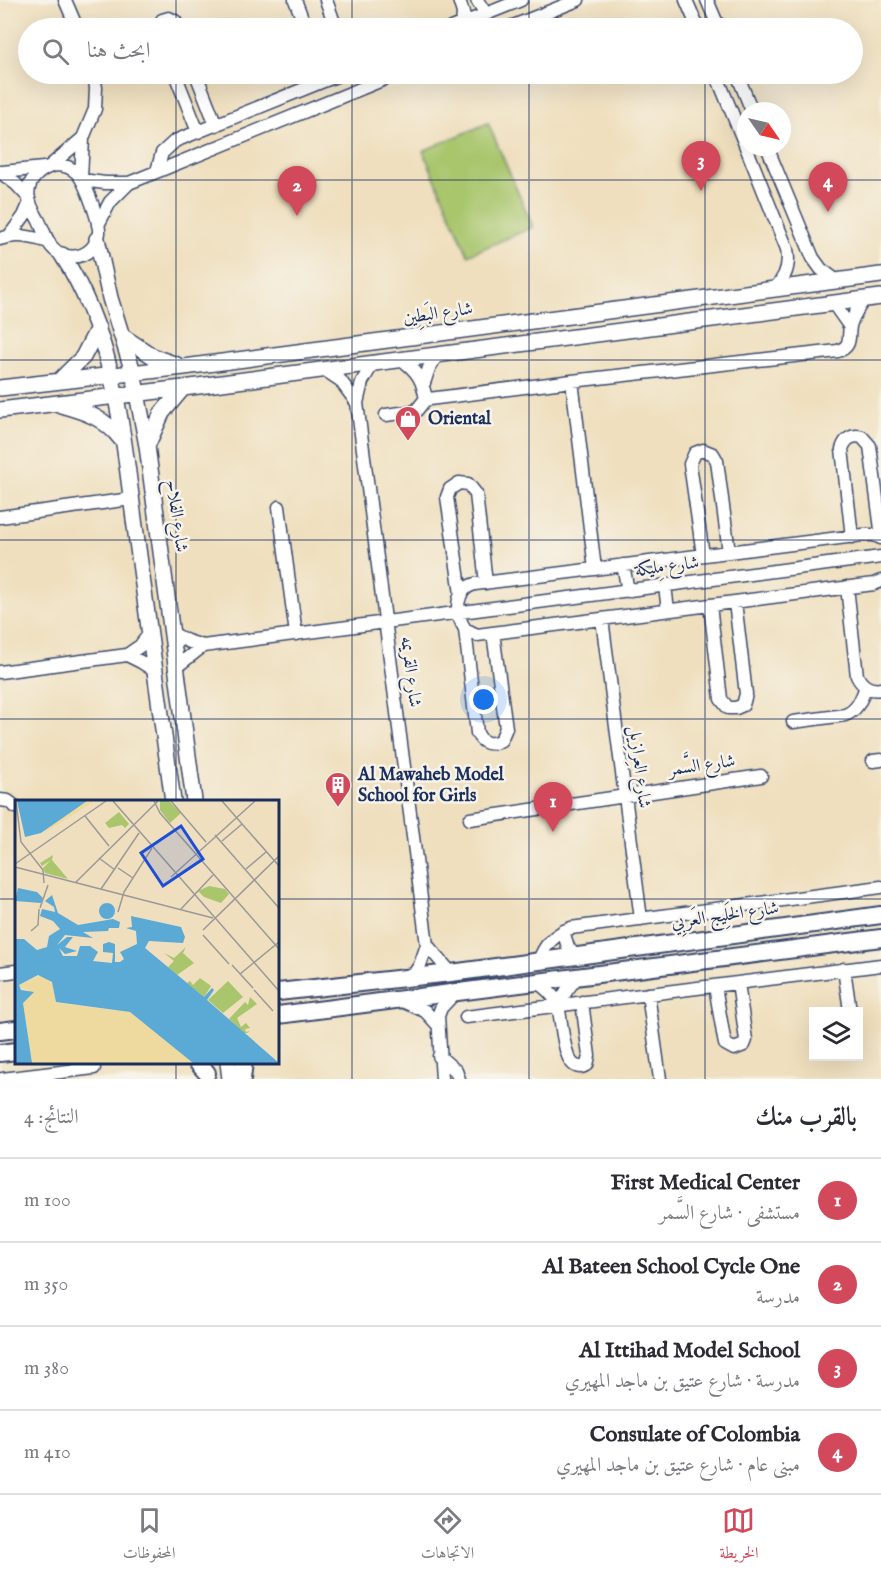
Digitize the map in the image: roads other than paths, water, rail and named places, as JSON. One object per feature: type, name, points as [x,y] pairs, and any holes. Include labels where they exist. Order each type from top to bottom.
[{"type":"highway","name":"شارع الخَلِيج العَربِي","points":[[283,990],[451,973],[881,915]]},
{"type":"highway","points":[[279,1015],[402,1001],[577,976],[881,938]]},
{"type":"highway","points":[[0,1031],[15,1029]]},
{"type":"highway","points":[[0,1053],[15,1051]]},
{"type":"highway","points":[[242,1079],[244,1064]]},
{"type":"main road","name":"شارع الفلاح","points":[[98,232],[105,279],[133,372],[147,446],[194,800]]},
{"type":"main road","points":[[62,255],[79,283],[98,328],[111,375],[123,442],[172,800]]},
{"type":"main road","name":"شارع البَطِين","points":[[0,388],[184,367],[881,275]]},
{"type":"main road","points":[[0,410],[881,297]]},
{"type":"main road","points":[[60,380],[82,357],[98,328]]},
{"type":"main road","points":[[122,336],[154,357],[184,367]]},
{"type":"main road","points":[[147,446],[162,413],[183,388]]},
{"type":"main road","points":[[52,403],[87,412],[100,418],[113,428],[123,442]]},
{"type":"main road","points":[[228,1064],[230,1079]]},
{"type":"street","points":[[65,0],[73,18]]},
{"type":"street","points":[[295,0],[302,18]]},
{"type":"street","points":[[326,0],[332,18]]},
{"type":"street","points":[[459,0],[464,13],[461,18]]},
{"type":"street","points":[[477,0],[486,14]]},
{"type":"street","points":[[476,18],[520,0]]},
{"type":"street","points":[[533,18],[578,0]]},
{"type":"street","points":[[686,0],[694,18]]},
{"type":"street","points":[[707,0],[715,18]]},
{"type":"street","points":[[95,84],[94,109],[83,138],[81,179],[98,232]]},
{"type":"street","points":[[179,84],[198,132]]},
{"type":"street","points":[[200,84],[216,125]]},
{"type":"street","points":[[157,171],[160,157],[168,146],[308,84]]},
{"type":"street","points":[[1,172],[29,200],[49,242],[62,255],[74,257],[86,254],[110,202],[129,183],[372,84]]},
{"type":"street","points":[[720,84],[737,125]]},
{"type":"street","points":[[741,84],[748,102]]},
{"type":"street","points":[[183,94],[201,87]]},
{"type":"street","points":[[5,237],[20,223],[29,200],[32,181],[83,138]]},
{"type":"street","points":[[750,156],[787,249],[788,261],[785,274],[774,289]]},
{"type":"street","points":[[771,156],[816,264],[837,281]]},
{"type":"street","points":[[1,172],[67,167],[81,179],[105,183],[129,183]]},
{"type":"street","points":[[782,234],[801,230]]},
{"type":"street","points":[[5,237],[30,237],[49,242]]},
{"type":"street","points":[[386,415],[416,411],[426,400],[838,351],[848,345],[850,327],[864,299]]},
{"type":"street","points":[[833,303],[850,327]]},
{"type":"street","points":[[426,400],[424,383],[437,355]]},
{"type":"street","points":[[402,360],[424,383]]},
{"type":"street","name":"شارع القريمه","points":[[373,363],[362,382],[357,403],[427,945]]},
{"type":"street","points":[[325,370],[340,380],[357,403]]},
{"type":"street","points":[[572,381],[594,569]]},
{"type":"street","points":[[852,537],[842,453],[845,442],[851,437],[862,437],[870,446],[881,529]]},
{"type":"street","name":"شارع مِليكة","points":[[703,555],[690,464],[695,453],[703,450],[713,454],[717,461],[729,552]]},
{"type":"street","points":[[486,583],[476,494],[471,487],[459,483],[452,487],[447,496],[460,594],[458,613],[465,629],[477,733],[484,742],[492,744],[501,740],[506,728],[493,633]]},
{"type":"street","points":[[0,517],[131,499]]},
{"type":"street","points":[[279,507],[296,634]]},
{"type":"street","name":"شارع مِليكة","points":[[460,594],[470,585],[852,537],[870,535],[881,538]]},
{"type":"street","name":"شارع مِليكة","points":[[172,633],[203,646],[881,557]]},
{"type":"street","points":[[623,565],[628,591]]},
{"type":"street","points":[[465,629],[477,635],[874,584],[881,581]]},
{"type":"street","points":[[665,586],[668,610]]},
{"type":"street","points":[[847,587],[856,671],[859,680],[866,687],[881,689]]},
{"type":"street","points":[[710,605],[721,699],[728,708],[736,708],[745,701],[746,694],[735,602]]},
{"type":"street","name":"شارع العِرازِيل","points":[[602,619],[641,918]]},
{"type":"street","points":[[0,672],[127,655],[140,646],[150,633]]},
{"type":"street","points":[[176,667],[203,646]]},
{"type":"street","points":[[127,655],[154,671]]},
{"type":"street","points":[[793,722],[851,713],[859,704],[866,687]]},
{"type":"street","name":"شارع السَّمر","points":[[470,819],[761,776]]},
{"type":"street","points":[[0,800],[8,801],[15,806]]},
{"type":"street","points":[[538,961],[543,950],[559,934],[576,927],[881,887]]},
{"type":"street","points":[[559,934],[575,956]]},
{"type":"street","points":[[427,945],[451,973]]},
{"type":"street","points":[[412,977],[423,958],[427,945]]},
{"type":"street","points":[[466,1017],[881,965]]},
{"type":"street","points":[[844,969],[849,1007]]},
{"type":"street","points":[[0,973],[15,971]]},
{"type":"street","points":[[558,1005],[577,976]]},
{"type":"street","points":[[537,982],[549,992],[558,1005],[568,1060],[570,1065],[578,1069],[587,1065],[590,1056],[582,1002]]},
{"type":"street","points":[[715,986],[724,1039],[729,1048],[734,1049],[739,1048],[746,1040],[738,983]]},
{"type":"street","points":[[442,1077],[437,1024],[441,1008],[454,994]]},
{"type":"street","points":[[648,994],[660,1079]]},
{"type":"street","points":[[402,1001],[425,1011],[437,1024]]},
{"type":"street","points":[[439,1056],[458,1076]]},
{"type":"street","points":[[5,1079],[73,1075],[95,1068]]},
{"type":"street","points":[[442,1077],[447,1071],[458,1076]]},
{"type":"place","name":"Al Ittihad Model School","points":[[701,191]]},
{"type":"place","name":"Consulate of Colombia","points":[[828,212]]},
{"type":"place","name":"Al Bateen School Cycle One","points":[[297,216]]},
{"type":"place","name":"Oriental","points":[[408,442]]},
{"type":"place","name":"Al Mawaheb Model School for Girls","points":[[338,808]]},
{"type":"place","name":"First Medical Center","points":[[553,832]]}]
